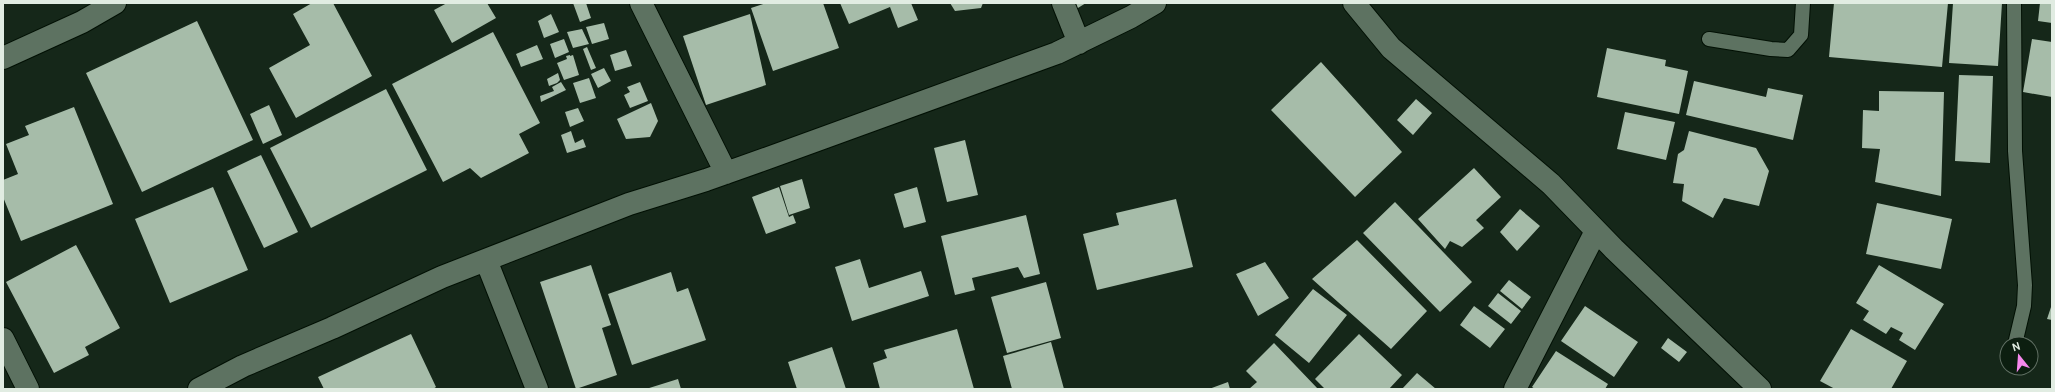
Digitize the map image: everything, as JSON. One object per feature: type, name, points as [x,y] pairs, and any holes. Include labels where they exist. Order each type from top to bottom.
[{"type":"street","points":[[3,58],[82,22],[116,3]]},
{"type":"street","points":[[641,3],[726,173]]},
{"type":"street","points":[[1063,3],[1079,43]]},
{"type":"street","points":[[199,389],[243,366],[332,328],[442,277],[629,204],[726,173],[1057,53],[1131,17],[1155,3]]},
{"type":"street","points":[[1354,3],[1391,48],[1472,119],[1551,184],[1596,231],[1760,389]]},
{"type":"street","points":[[1515,389],[1596,231]]},
{"type":"street","points":[[486,260],[537,389]]},
{"type":"street","points":[[3,339],[28,389]]},
{"type":"lane","points":[[1709,39],[1771,49],[1788,50],[1801,35],[1803,3]]},
{"type":"lane","points":[[2014,3],[2015,151],[2025,285],[2024,306],[2017,336]]},
{"type":"building","points":[[312,3],[333,3],[372,76],[296,118],[269,68],[310,45],[293,14]]},
{"type":"building","points":[[447,3],[487,3],[496,18],[452,43],[434,10]]},
{"type":"building","points":[[573,3],[586,3],[591,18],[580,22]]},
{"type":"building","points":[[766,3],[823,3],[839,48],[773,71],[751,8]]},
{"type":"building","points":[[840,3],[911,3],[918,20],[898,28],[890,7],[849,24]]},
{"type":"building","points":[[950,3],[983,3],[981,8],[955,11]]},
{"type":"building","points":[[1068,3],[1086,3],[1073,11]]},
{"type":"building","points":[[1834,3],[1948,3],[1942,67],[1829,57]]},
{"type":"building","points":[[1953,3],[2002,3],[1998,66],[1949,63]]},
{"type":"building","points":[[2040,3],[2052,3],[2052,23],[2038,21]]},
{"type":"building","points":[[551,14],[559,32],[544,38],[538,21]]},
{"type":"building","points":[[750,14],[766,85],[706,105],[683,36]]},
{"type":"building","points":[[197,21],[253,140],[142,192],[86,73]]},
{"type":"building","points":[[604,23],[609,39],[592,44],[586,27]]},
{"type":"building","points":[[582,29],[589,44],[573,48],[567,32]]},
{"type":"building","points":[[493,32],[540,123],[519,134],[529,153],[481,178],[470,168],[443,182],[392,84]]},
{"type":"building","points":[[564,39],[569,52],[555,58],[550,44]]},
{"type":"building","points":[[2032,39],[2052,42],[2052,97],[2023,92]]},
{"type":"building","points":[[537,45],[543,59],[521,67],[516,54]]},
{"type":"building","points":[[587,47],[596,68],[591,70],[583,49]]},
{"type":"building","points":[[1607,48],[1666,60],[1665,66],[1688,71],[1679,114],[1597,97]]},
{"type":"building","points":[[626,50],[632,66],[615,71],[610,55]]},
{"type":"building","points":[[573,55],[579,75],[564,80],[557,63],[567,59],[566,56]]},
{"type":"building","points":[[1321,62],[1402,152],[1355,197],[1271,110]]},
{"type":"building","points":[[604,68],[611,81],[598,88],[591,74]]},
{"type":"building","points":[[558,73],[560,80],[549,86],[547,79]]},
{"type":"building","points":[[1959,75],[1993,76],[1990,163],[1955,161]]},
{"type":"building","points":[[589,78],[596,98],[580,103],[573,83]]},
{"type":"building","points":[[1694,81],[1766,97],[1768,88],[1803,95],[1793,140],[1686,115]]},
{"type":"building","points":[[561,82],[566,90],[541,102],[540,96],[554,91],[552,87]]},
{"type":"building","points":[[640,82],[648,101],[630,108],[624,95],[630,92],[627,87]]},
{"type":"building","points":[[386,89],[427,170],[311,228],[270,148]]},
{"type":"building","points":[[1879,91],[1944,92],[1941,196],[1875,182],[1880,149],[1862,148],[1863,110],[1879,111]]},
{"type":"building","points":[[1416,99],[1432,113],[1413,135],[1397,120]]},
{"type":"building","points":[[651,103],[658,121],[650,137],[626,139],[617,119]]},
{"type":"building","points":[[269,105],[282,135],[263,144],[250,114]]},
{"type":"building","points":[[74,107],[113,204],[21,241],[3,197],[3,180],[18,174],[6,144],[29,135],[25,126]]},
{"type":"building","points":[[578,108],[584,121],[570,127],[565,112]]},
{"type":"building","points":[[1625,112],[1675,122],[1666,160],[1617,149]]},
{"type":"building","points":[[571,131],[575,143],[583,139],[586,147],[567,153],[561,135]]},
{"type":"building","points":[[1689,131],[1756,148],[1769,171],[1759,206],[1724,198],[1713,218],[1682,201],[1684,184],[1673,183],[1678,154],[1684,150]]},
{"type":"building","points":[[965,140],[978,195],[947,202],[934,148]]},
{"type":"building","points":[[261,155],[298,232],[264,248],[227,171]]},
{"type":"building","points":[[1474,168],[1501,197],[1476,220],[1484,228],[1462,247],[1450,241],[1445,249],[1418,219]]},
{"type":"building","points":[[802,179],[810,208],[789,215],[780,186]]},
{"type":"building","points":[[213,187],[248,270],[170,303],[135,219]]},
{"type":"building","points":[[779,187],[789,217],[793,215],[796,223],[766,234],[752,197]]},
{"type":"building","points":[[917,187],[926,222],[904,228],[894,194]]},
{"type":"building","points":[[1176,199],[1193,267],[1097,290],[1083,234],[1119,225],[1116,213]]},
{"type":"building","points":[[1395,202],[1472,282],[1440,312],[1363,233]]},
{"type":"building","points":[[1877,203],[1952,219],[1941,269],[1866,254]]},
{"type":"building","points":[[1520,209],[1540,226],[1517,251],[1500,232]]},
{"type":"building","points":[[1026,215],[1040,274],[1024,278],[1018,267],[972,278],[975,290],[955,295],[941,236]]},
{"type":"building","points":[[1357,240],[1427,311],[1391,349],[1312,279]]},
{"type":"building","points":[[76,245],[120,328],[85,347],[89,355],[54,373],[6,282]]},
{"type":"building","points":[[860,259],[869,288],[921,271],[929,296],[852,321],[835,267]]},
{"type":"building","points":[[1265,262],[1289,298],[1258,316],[1236,274]]},
{"type":"building","points":[[591,265],[611,325],[602,328],[617,375],[576,389],[540,282]]},
{"type":"building","points":[[1879,265],[1944,304],[1915,350],[1899,340],[1903,333],[1891,327],[1886,334],[1863,320],[1869,311],[1856,303]]},
{"type":"building","points":[[671,272],[677,292],[688,288],[706,340],[632,365],[608,294]]},
{"type":"building","points":[[1509,280],[1531,297],[1522,309],[1500,291]]},
{"type":"building","points":[[1046,282],[1061,338],[1007,353],[991,297]]},
{"type":"building","points":[[1313,289],[1347,315],[1309,363],[1275,335]]},
{"type":"building","points":[[1498,293],[1521,311],[1511,324],[1488,306]]},
{"type":"building","points":[[2052,304],[2052,320],[2047,319]]},
{"type":"building","points":[[1474,306],[1505,329],[1490,348],[1460,325]]},
{"type":"building","points":[[1585,306],[1638,342],[1614,377],[1561,341]]},
{"type":"building","points":[[957,329],[974,389],[880,389],[873,363],[887,358],[884,350]]},
{"type":"building","points":[[1851,329],[1907,361],[1891,389],[1835,389],[1820,381]]},
{"type":"building","points":[[411,334],[436,387],[433,389],[324,389],[318,377]]},
{"type":"building","points":[[1359,334],[1402,375],[1389,389],[1325,389],[1315,379]]},
{"type":"building","points":[[1668,338],[1687,352],[1679,362],[1661,348]]},
{"type":"building","points":[[1051,342],[1064,389],[1012,389],[1003,356]]},
{"type":"building","points":[[1274,343],[1318,389],[1249,389],[1257,382],[1246,371]]},
{"type":"building","points":[[832,347],[846,389],[797,389],[788,362]]},
{"type":"building","points":[[1556,351],[1608,384],[1605,389],[1535,389],[1532,387]]},
{"type":"building","points":[[1417,373],[1436,389],[1402,389]]},
{"type":"building","points":[[678,379],[681,389],[646,389]]},
{"type":"building","points":[[1228,382],[1230,389],[1209,389]]}]
